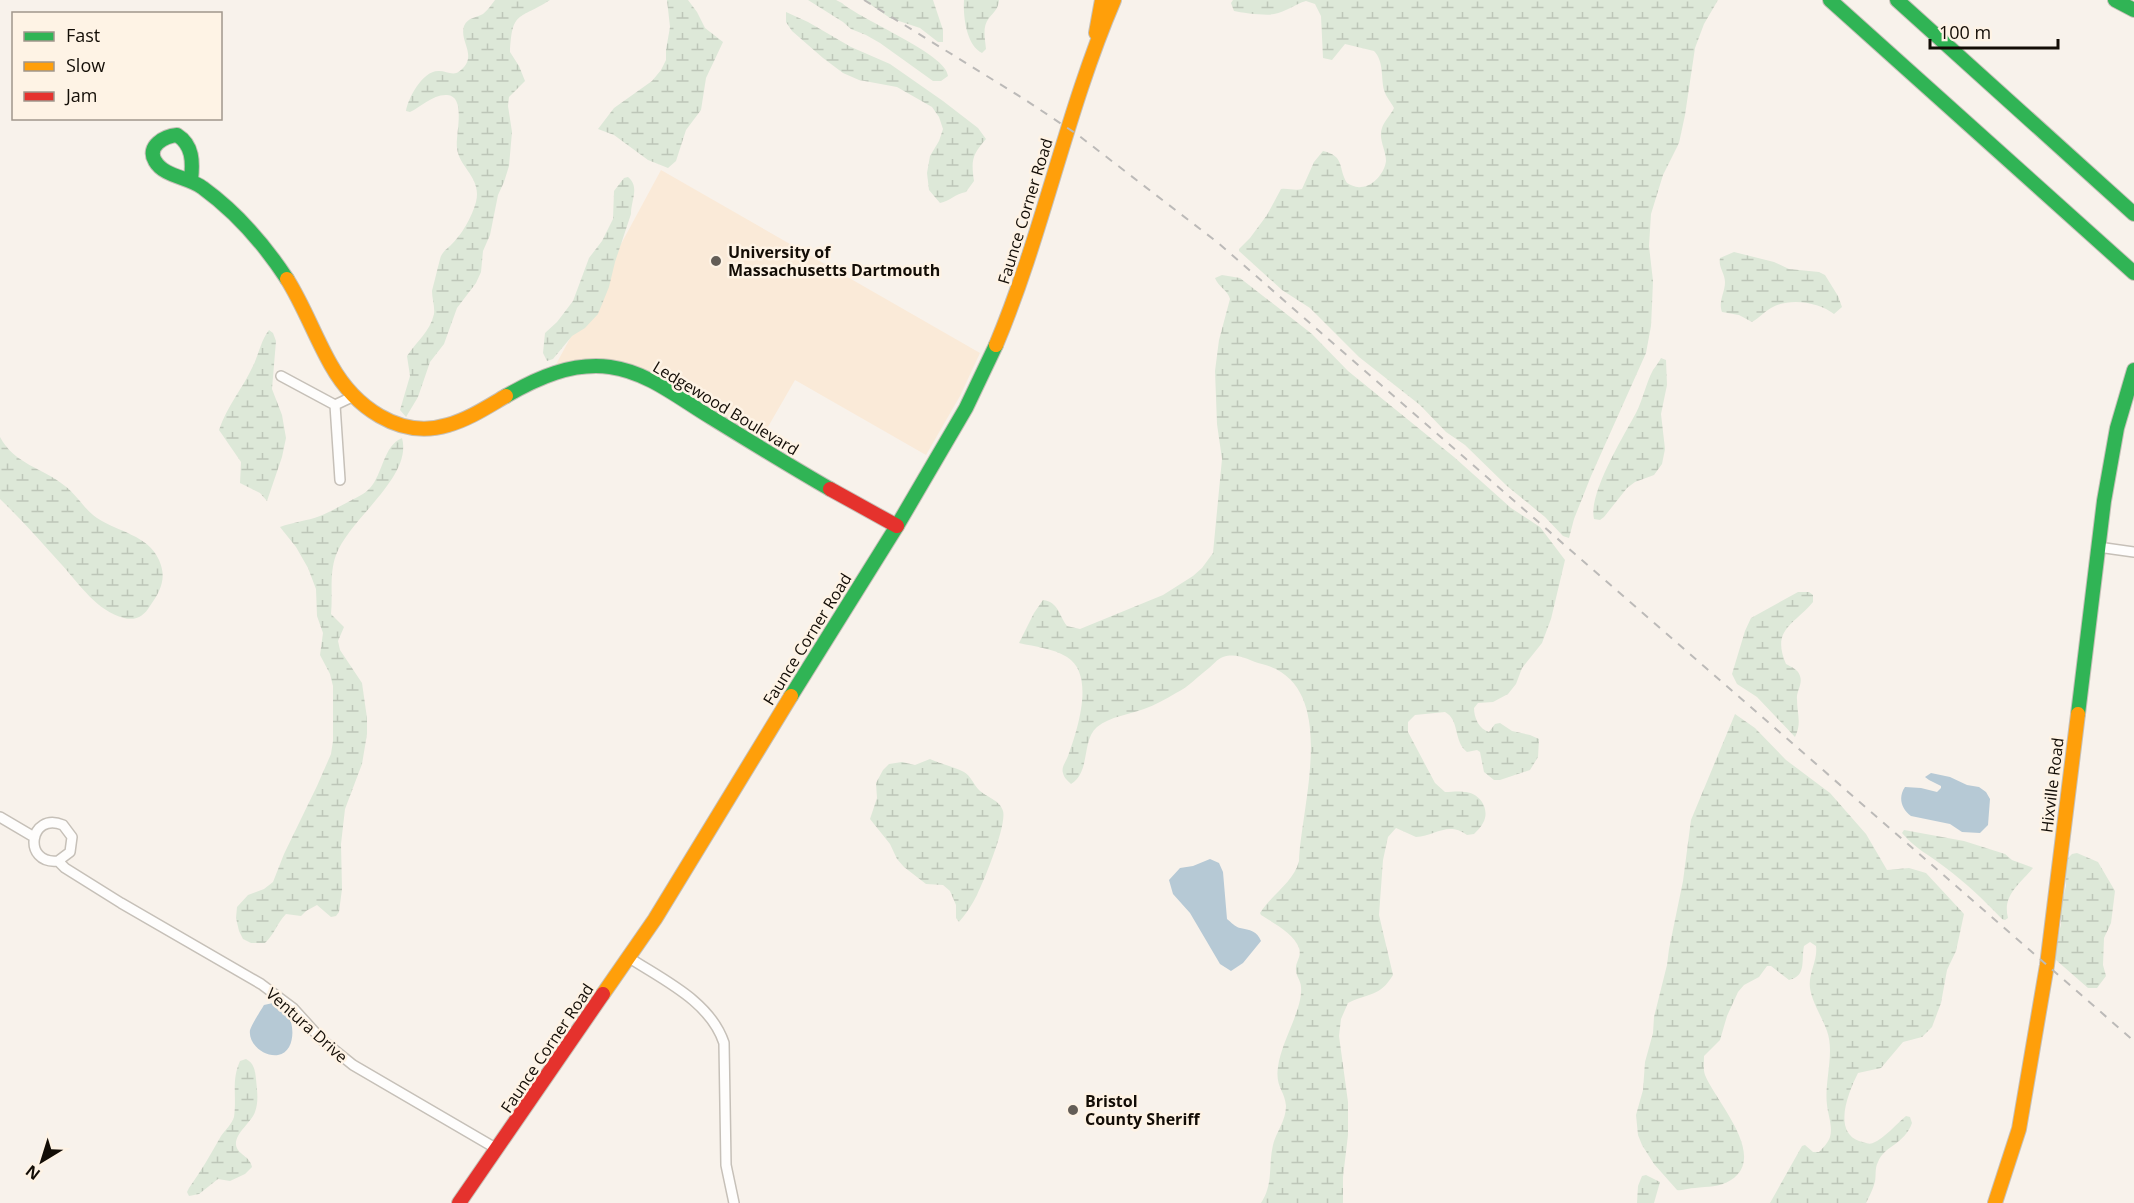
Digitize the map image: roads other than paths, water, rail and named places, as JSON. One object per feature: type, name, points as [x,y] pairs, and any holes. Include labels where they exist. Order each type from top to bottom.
[{"type":"main road","name":"Faunce Corner Road","points":[[1094,47],[1102,0]]},
{"type":"main road","name":"Faunce Corner Road","points":[[459,1203],[655,919],[741,775],[897,526],[966,408],[1003,330],[1033,246],[1094,47],[1114,0]]},
{"type":"main road","points":[[1830,0],[2134,273]]},
{"type":"main road","points":[[1897,0],[2134,213]]},
{"type":"main road","points":[[2115,0],[2134,10]]},
{"type":"main road","name":"Ledgewood Boulevard","points":[[191,180],[238,218],[277,265],[296,293],[328,363],[336,375],[354,396],[375,413],[396,425],[427,429],[464,420],[527,384],[551,374],[588,367],[611,367],[627,371],[672,392],[772,456],[897,526]]},
{"type":"main road","name":"Hixville Road","points":[[1995,1203],[2019,1129],[2047,965],[2098,547],[2114,441],[2134,370]]},
{"type":"street","points":[[281,376],[335,405]]},
{"type":"street","points":[[335,405],[354,396]]},
{"type":"street","points":[[335,405],[340,480]]},
{"type":"street","points":[[2098,547],[2134,552]]},
{"type":"street","points":[[0,818],[34,837],[39,829],[50,823],[59,823],[66,827],[72,837],[73,845],[68,855],[58,861]]},
{"type":"street","name":"Ventura Drive","points":[[34,837],[38,854],[47,861],[58,861],[65,868],[112,898],[243,972],[293,1008],[322,1040],[352,1065],[497,1149]]},
{"type":"street","points":[[628,957],[700,1006],[712,1017],[720,1031],[724,1042],[726,1166],[734,1203]]},
{"type":"water","points":[[1931,773],[1979,787],[1986,792],[1990,799],[1988,825],[1980,833],[1962,832],[1950,824],[1911,816],[1905,810],[1901,799],[1905,787],[1937,792],[1941,788],[1925,777]]},
{"type":"water","points":[[1210,859],[1219,863],[1223,872],[1227,919],[1236,927],[1255,933],[1261,941],[1243,963],[1231,971],[1220,964],[1190,913],[1173,894],[1169,880],[1180,868],[1193,866]]},
{"type":"water","points":[[273,1003],[288,1015],[292,1025],[292,1038],[288,1049],[278,1055],[262,1052],[254,1045],[250,1035],[251,1027],[264,1005]]},
{"type":"railway","points":[[864,0],[1078,135],[1217,242],[2134,1041]]},
{"type":"place","name":"University of Massachusetts Dartmouth","points":[[716,261]]},
{"type":"place","name":"Bristol County Sheriff","points":[[1073,1110]]}]
